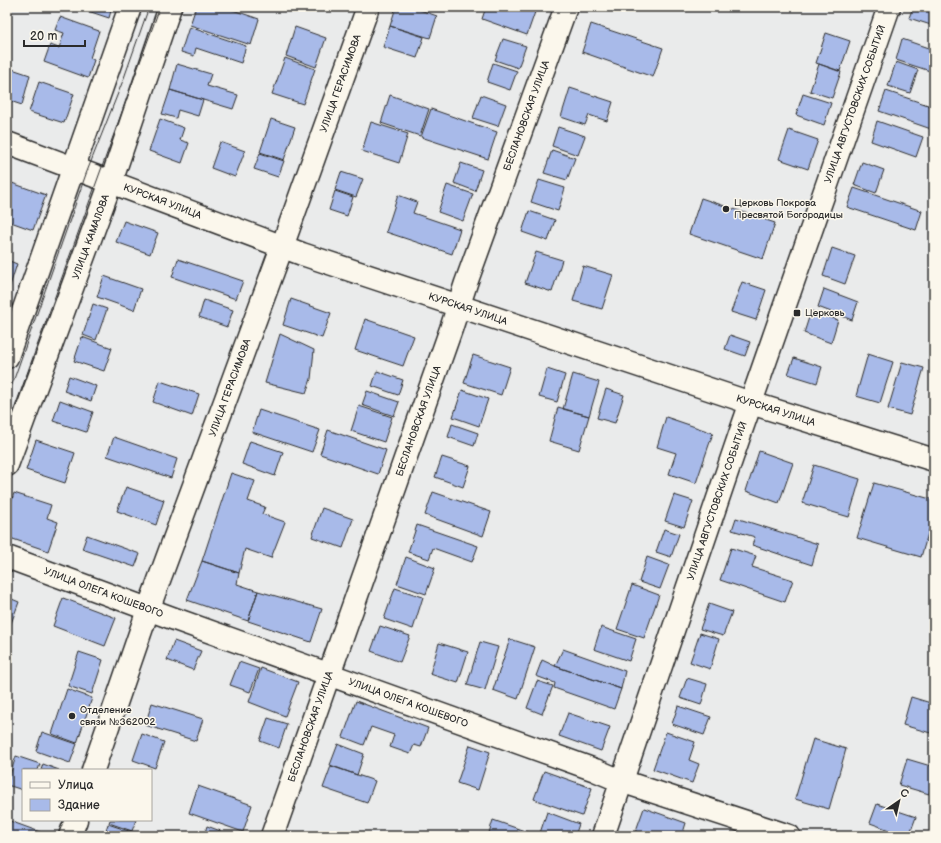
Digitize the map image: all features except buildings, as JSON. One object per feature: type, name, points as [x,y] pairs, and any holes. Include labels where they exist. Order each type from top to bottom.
[{"type":"street","points":[[7,357],[130,7]]},
{"type":"street","name":"УЛИЦА КАМАЛОВА","points":[[7,465],[110,182],[170,7]]},
{"type":"street","name":"УЛИЦА ГЕРАСИМОВА","points":[[93,769],[148,610],[282,247],[368,7]]},
{"type":"street","name":"БЕСЛАНОВСКАЯ УЛИЦА","points":[[272,836],[466,284],[566,7]]},
{"type":"street","name":"УЛИЦА АВГУСТОВСКИХ СОБЫТИЙ","points":[[603,836],[751,403],[889,7]]},
{"type":"street","name":"КУРСКАЯ УЛИЦА","points":[[7,143],[282,247],[458,307],[751,403],[934,460]]},
{"type":"street","name":"УЛИЦА ОЛЕГА КОШЕВОГО","points":[[7,556],[148,610],[595,770],[621,781],[789,836]]},
{"type":"street","points":[[70,836],[76,821]]},
{"type":"tram line","points":[[7,399],[86,174],[124,78],[149,7]]},
{"type":"tram line","points":[[7,429],[160,7]]},
{"type":"place","name":"Церковь Покрова Пресвятой Богородицы","points":[[726,209]]},
{"type":"place","name":"Церковь","points":[[797,313]]},
{"type":"place","name":"Отделение связи №362002","points":[[72,716]]}]
